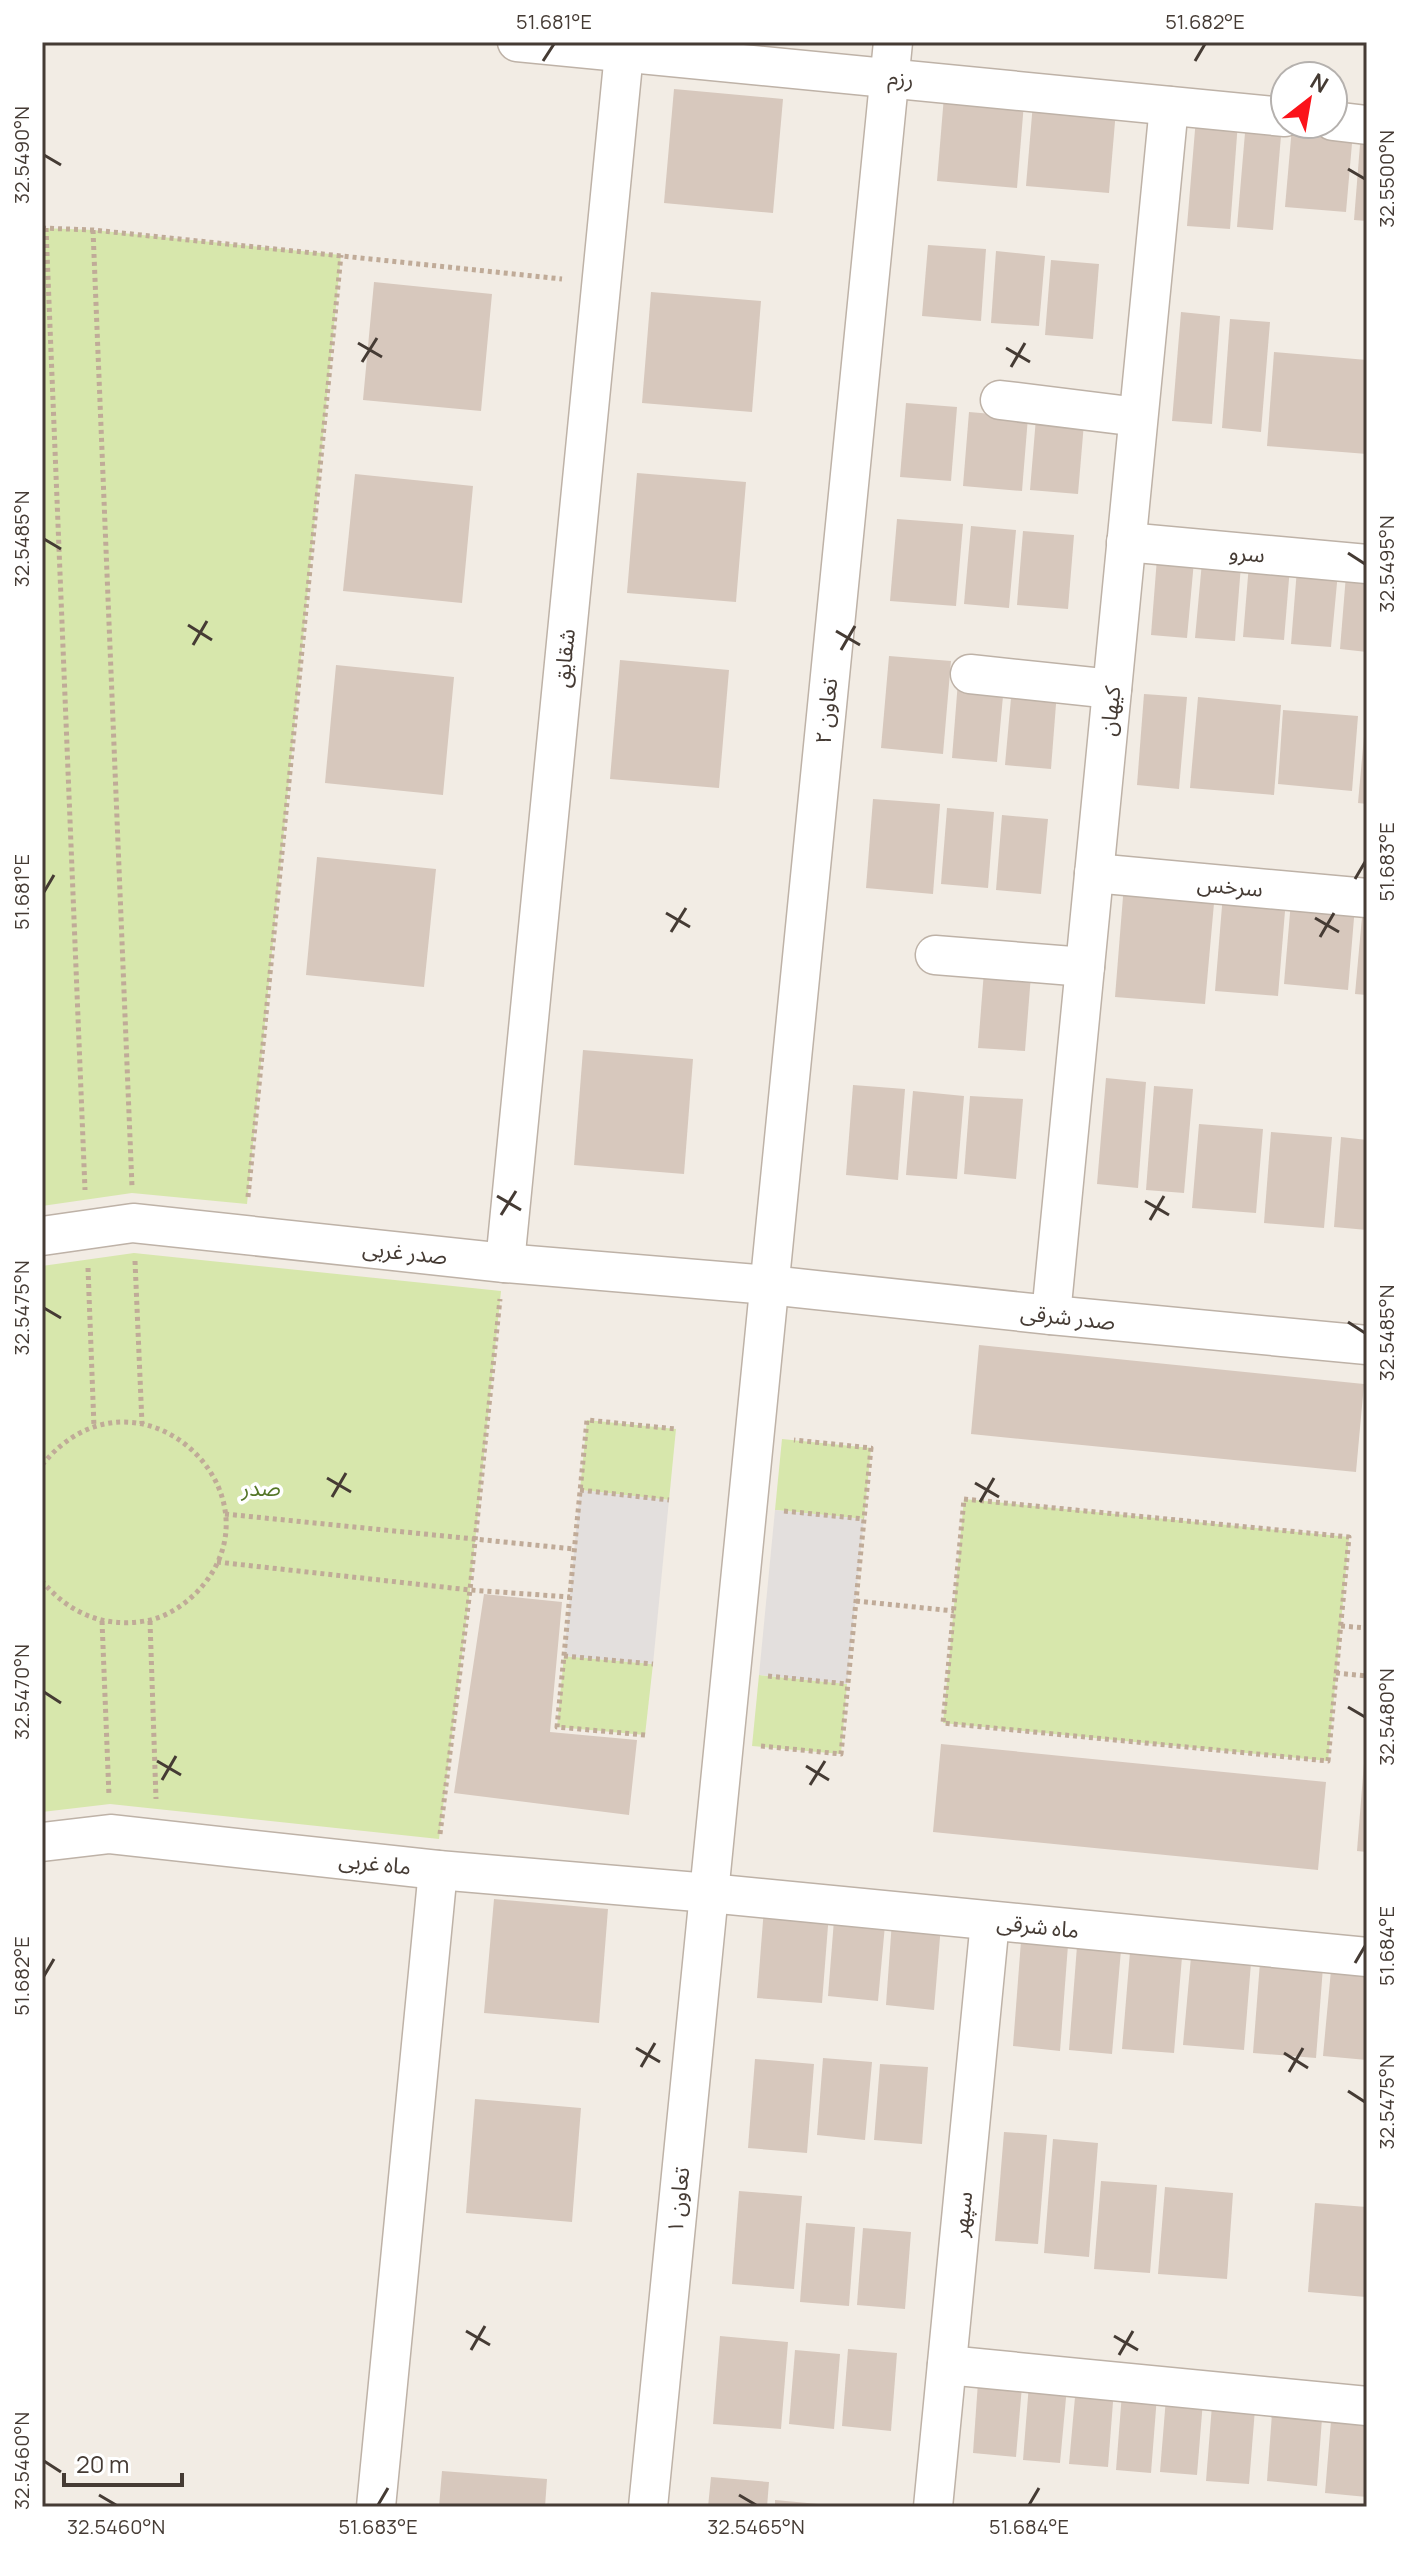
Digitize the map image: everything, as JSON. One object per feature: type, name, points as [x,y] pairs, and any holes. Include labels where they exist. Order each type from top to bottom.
[{"type":"street","name":"رزم","points":[[517,42],[624,53],[891,59],[1169,106],[1269,115]]},
{"type":"street","name":"شقایق","points":[[503,1277],[624,53]]},
{"type":"street","name":"تعاون ۲","points":[[709,1893],[891,59]]},
{"type":"street","name":"کیهان","points":[[1051,1315],[1169,106]]},
{"type":"street","points":[[1000,400],[1138,417]]},
{"type":"street","name":"سرو","points":[[1126,542],[1367,564]]},
{"type":"street","points":[[970,674],[1112,689]]},
{"type":"street","name":"سرخس","points":[[1094,873],[1367,898]]},
{"type":"street","points":[[935,955],[1085,967]]},
{"type":"street","name":"صدر غربی","points":[[42,1236],[133,1223],[503,1277],[769,1285]]},
{"type":"street","name":"صدر شرقی","points":[[769,1285],[1367,1345]]},
{"type":"street","name":"ماه غربی","points":[[42,1842],[110,1834],[439,1855],[709,1893]]},
{"type":"street","points":[[376,2507],[439,1855]]},
{"type":"street","name":"ماه شرقی","points":[[709,1893],[1367,1957]]},
{"type":"street","name":"تعاون ۱","points":[[648,2507],[709,1893]]},
{"type":"street","name":"سپهر","points":[[933,2507],[990,1921]]},
{"type":"street","points":[[947,2365],[1367,2406]]},
{"type":"path","points":[[94,1427],[44,228],[93,230],[601,283]]},
{"type":"path","points":[[93,230],[142,1424]]},
{"type":"path","points":[[247,1204],[341,255]]},
{"type":"path","points":[[439,1855],[503,1277]]},
{"type":"path","points":[[645,1735],[557,1727],[587,1420],[676,1429]]},
{"type":"path","points":[[42,1465],[53,1451],[72,1436],[118,1422],[142,1424],[182,1440],[198,1455],[212,1473],[221,1493],[225,1514],[224,1539],[217,1562],[206,1582],[190,1599],[150,1621],[125,1624],[102,1621],[79,1613],[59,1599],[42,1581]]},
{"type":"path","points":[[752,1746],[841,1754],[871,1448],[782,1439]]},
{"type":"path","points":[[580,1490],[669,1500]]},
{"type":"path","points":[[964,1499],[1349,1537],[1341,1626],[1328,1761],[943,1723],[964,1499]]},
{"type":"path","points":[[775,1510],[864,1519]]},
{"type":"path","points":[[225,1514],[574,1549]]},
{"type":"path","points":[[217,1562],[470,1590],[570,1597]]},
{"type":"path","points":[[856,1601],[954,1611]]},
{"type":"path","points":[[102,1621],[110,1834]]},
{"type":"path","points":[[150,1621],[158,1839]]},
{"type":"path","points":[[1341,1626],[1367,1628]]},
{"type":"path","points":[[564,1656],[653,1664]]},
{"type":"path","points":[[1336,1673],[1367,1676]]},
{"type":"path","points":[[759,1675],[847,1684]]},
{"type":"green space","points":[[42,228],[93,230],[341,255],[247,1204],[132,1193],[42,1206]]},
{"type":"green space","name":"صدر","points":[[134,1253],[501,1291],[470,1590],[439,1839],[110,1804],[42,1812],[42,1266]]},
{"type":"green space","points":[[587,1420],[676,1429],[669,1500],[580,1490]]},
{"type":"green space","points":[[782,1439],[871,1448],[864,1519],[775,1510]]},
{"type":"green space","points":[[964,1499],[1349,1537],[1328,1761],[943,1723]]},
{"type":"green space","points":[[564,1656],[653,1664],[645,1735],[557,1727]]},
{"type":"green space","points":[[759,1675],[847,1684],[841,1754],[752,1746]]},
{"type":"shaded area","points":[[580,1490],[669,1500],[653,1664],[564,1656]]},
{"type":"shaded area","points":[[775,1510],[864,1519],[847,1684],[759,1675]]},
{"type":"building","points":[[674,89],[783,99],[773,213],[664,203]]},
{"type":"building","points":[[944,96],[1024,103],[1017,188],[937,181]]},
{"type":"building","points":[[1033,103],[1116,110],[1109,193],[1026,186]]},
{"type":"building","points":[[1196,118],[1238,122],[1230,229],[1187,226]]},
{"type":"building","points":[[1246,121],[1269,123],[1269,140],[1281,140],[1273,230],[1237,227]]},
{"type":"building","points":[[1349,132],[1353,132],[1346,212],[1285,207],[1291,140],[1349,140]]},
{"type":"building","points":[[1361,132],[1367,133],[1367,221],[1354,220]]},
{"type":"building","points":[[928,245],[986,249],[981,321],[922,316]]},
{"type":"building","points":[[996,251],[1045,256],[1039,326],[991,323]]},
{"type":"building","points":[[1051,260],[1099,264],[1093,339],[1045,335]]},
{"type":"building","points":[[374,282],[492,294],[481,411],[363,400]]},
{"type":"building","points":[[651,292],[761,301],[752,412],[642,403]]},
{"type":"building","points":[[1181,312],[1220,316],[1212,424],[1172,421]]},
{"type":"building","points":[[1230,319],[1270,322],[1261,432],[1222,428]]},
{"type":"building","points":[[1274,352],[1367,360],[1367,454],[1267,446]]},
{"type":"building","points":[[906,403],[957,407],[951,481],[900,477]]},
{"type":"building","points":[[969,412],[1028,417],[1022,491],[963,486]]},
{"type":"building","points":[[1036,418],[1084,423],[1078,494],[1030,490]]},
{"type":"building","points":[[637,473],[746,482],[736,602],[627,593]]},
{"type":"building","points":[[355,474],[473,486],[462,603],[343,591]]},
{"type":"building","points":[[897,519],[963,524],[956,606],[890,601]]},
{"type":"building","points":[[971,526],[1016,530],[1009,608],[964,604]]},
{"type":"building","points":[[1023,531],[1074,535],[1068,609],[1017,605]]},
{"type":"building","points":[[1157,558],[1194,561],[1187,638],[1151,635]]},
{"type":"building","points":[[1202,562],[1241,565],[1235,641],[1195,638]]},
{"type":"building","points":[[1249,564],[1290,567],[1284,640],[1243,637]]},
{"type":"building","points":[[1297,569],[1338,572],[1331,647],[1291,644]]},
{"type":"building","points":[[1346,575],[1367,577],[1367,652],[1340,649]]},
{"type":"building","points":[[889,656],[951,661],[943,754],[881,748]]},
{"type":"building","points":[[620,660],[729,670],[719,788],[610,779]]},
{"type":"building","points":[[336,665],[454,677],[443,795],[325,783]]},
{"type":"building","points":[[958,681],[1004,685],[997,762],[952,758]]},
{"type":"building","points":[[1012,687],[1057,691],[1051,769],[1005,765]]},
{"type":"building","points":[[1144,694],[1187,697],[1179,789],[1137,785]]},
{"type":"building","points":[[1198,697],[1281,705],[1274,795],[1190,788]]},
{"type":"building","points":[[1283,710],[1358,716],[1352,791],[1278,784]]},
{"type":"building","points":[[1367,725],[1367,804],[1358,803]]},
{"type":"building","points":[[873,799],[940,804],[933,894],[866,888]]},
{"type":"building","points":[[947,808],[994,812],[988,888],[941,884]]},
{"type":"building","points":[[1002,815],[1048,819],[1041,894],[996,890]]},
{"type":"building","points":[[317,857],[436,869],[424,987],[306,975]]},
{"type":"building","points":[[1124,884],[1215,892],[1205,1004],[1115,997]]},
{"type":"building","points":[[1223,894],[1286,899],[1278,996],[1215,991]]},
{"type":"building","points":[[1291,901],[1355,906],[1348,990],[1284,984]]},
{"type":"building","points":[[1363,906],[1367,907],[1367,995],[1355,994]]},
{"type":"building","points":[[984,971],[1031,975],[1025,1051],[978,1048]]},
{"type":"building","points":[[583,1050],[693,1059],[684,1174],[574,1165]]},
{"type":"building","points":[[1106,1078],[1146,1082],[1138,1188],[1097,1184]]},
{"type":"building","points":[[853,1085],[905,1089],[898,1180],[846,1175]]},
{"type":"building","points":[[1154,1086],[1193,1089],[1184,1193],[1146,1190]]},
{"type":"building","points":[[913,1091],[964,1096],[957,1179],[906,1175]]},
{"type":"building","points":[[970,1096],[1023,1099],[1016,1179],[964,1174]]},
{"type":"building","points":[[1199,1124],[1263,1129],[1256,1213],[1192,1208]]},
{"type":"building","points":[[1271,1132],[1332,1137],[1324,1228],[1264,1223]]},
{"type":"building","points":[[1341,1137],[1367,1140],[1367,1230],[1334,1227]]},
{"type":"building","points":[[979,1345],[1364,1384],[1356,1472],[971,1434]]},
{"type":"building","points":[[484,1594],[562,1602],[550,1732],[637,1740],[629,1815],[454,1793]]},
{"type":"building","points":[[941,1744],[1326,1782],[1318,1870],[933,1832]]},
{"type":"building","points":[[1364,1763],[1367,1763],[1367,1852],[1357,1851]]},
{"type":"building","points":[[494,1899],[608,1909],[599,2023],[484,2013]]},
{"type":"building","points":[[764,1908],[829,1913],[822,2003],[757,1998]]},
{"type":"building","points":[[834,1920],[885,1925],[878,2001],[828,1996]]},
{"type":"building","points":[[892,1921],[941,1925],[934,2010],[886,2005]]},
{"type":"building","points":[[1021,1941],[1068,1945],[1060,2051],[1013,2046]]},
{"type":"building","points":[[1077,1946],[1121,1950],[1112,2054],[1069,2050]]},
{"type":"building","points":[[1130,1952],[1182,1957],[1174,2053],[1122,2049]]},
{"type":"building","points":[[1191,1957],[1251,1963],[1244,2050],[1183,2045]]},
{"type":"building","points":[[1260,1962],[1323,1967],[1316,2058],[1253,2053]]},
{"type":"building","points":[[1331,1970],[1367,1973],[1367,2060],[1323,2056]]},
{"type":"building","points":[[823,2058],[872,2062],[865,2140],[817,2135]]},
{"type":"building","points":[[755,2059],[814,2064],[807,2153],[748,2148]]},
{"type":"building","points":[[880,2064],[928,2067],[922,2144],[874,2140]]},
{"type":"building","points":[[475,2099],[581,2108],[572,2222],[466,2213]]},
{"type":"building","points":[[1004,2132],[1047,2135],[1038,2244],[995,2241]]},
{"type":"building","points":[[1053,2139],[1098,2143],[1089,2257],[1044,2253]]},
{"type":"building","points":[[1101,2181],[1157,2185],[1150,2273],[1094,2269]]},
{"type":"building","points":[[1165,2187],[1233,2193],[1227,2279],[1158,2274]]},
{"type":"building","points":[[739,2191],[802,2196],[794,2289],[732,2284]]},
{"type":"building","points":[[1315,2203],[1367,2207],[1366,2297],[1308,2292]]},
{"type":"building","points":[[806,2223],[855,2227],[849,2306],[800,2302]]},
{"type":"building","points":[[863,2228],[911,2232],[905,2309],[857,2305]]},
{"type":"building","points":[[720,2336],[788,2342],[781,2429],[713,2424]]},
{"type":"building","points":[[848,2349],[897,2353],[891,2431],[842,2426]]},
{"type":"building","points":[[795,2350],[840,2354],[834,2429],[789,2424]]},
{"type":"building","points":[[978,2382],[1022,2386],[1016,2457],[973,2453]]},
{"type":"building","points":[[1029,2384],[1067,2387],[1060,2463],[1023,2460]]},
{"type":"building","points":[[1076,2386],[1114,2389],[1108,2467],[1069,2464]]},
{"type":"building","points":[[1122,2393],[1157,2396],[1151,2473],[1116,2470]]},
{"type":"building","points":[[1166,2398],[1203,2401],[1197,2475],[1160,2472]]},
{"type":"building","points":[[1273,2400],[1323,2405],[1317,2486],[1267,2481]]},
{"type":"building","points":[[1212,2405],[1255,2409],[1249,2484],[1206,2481]]},
{"type":"building","points":[[1332,2409],[1367,2412],[1367,2497],[1325,2493]]},
{"type":"building","points":[[442,2471],[547,2479],[545,2507],[439,2507]]},
{"type":"building","points":[[711,2477],[769,2482],[767,2507],[708,2507]]},
{"type":"building","points":[[775,2500],[829,2505],[829,2507],[775,2507]]}]
